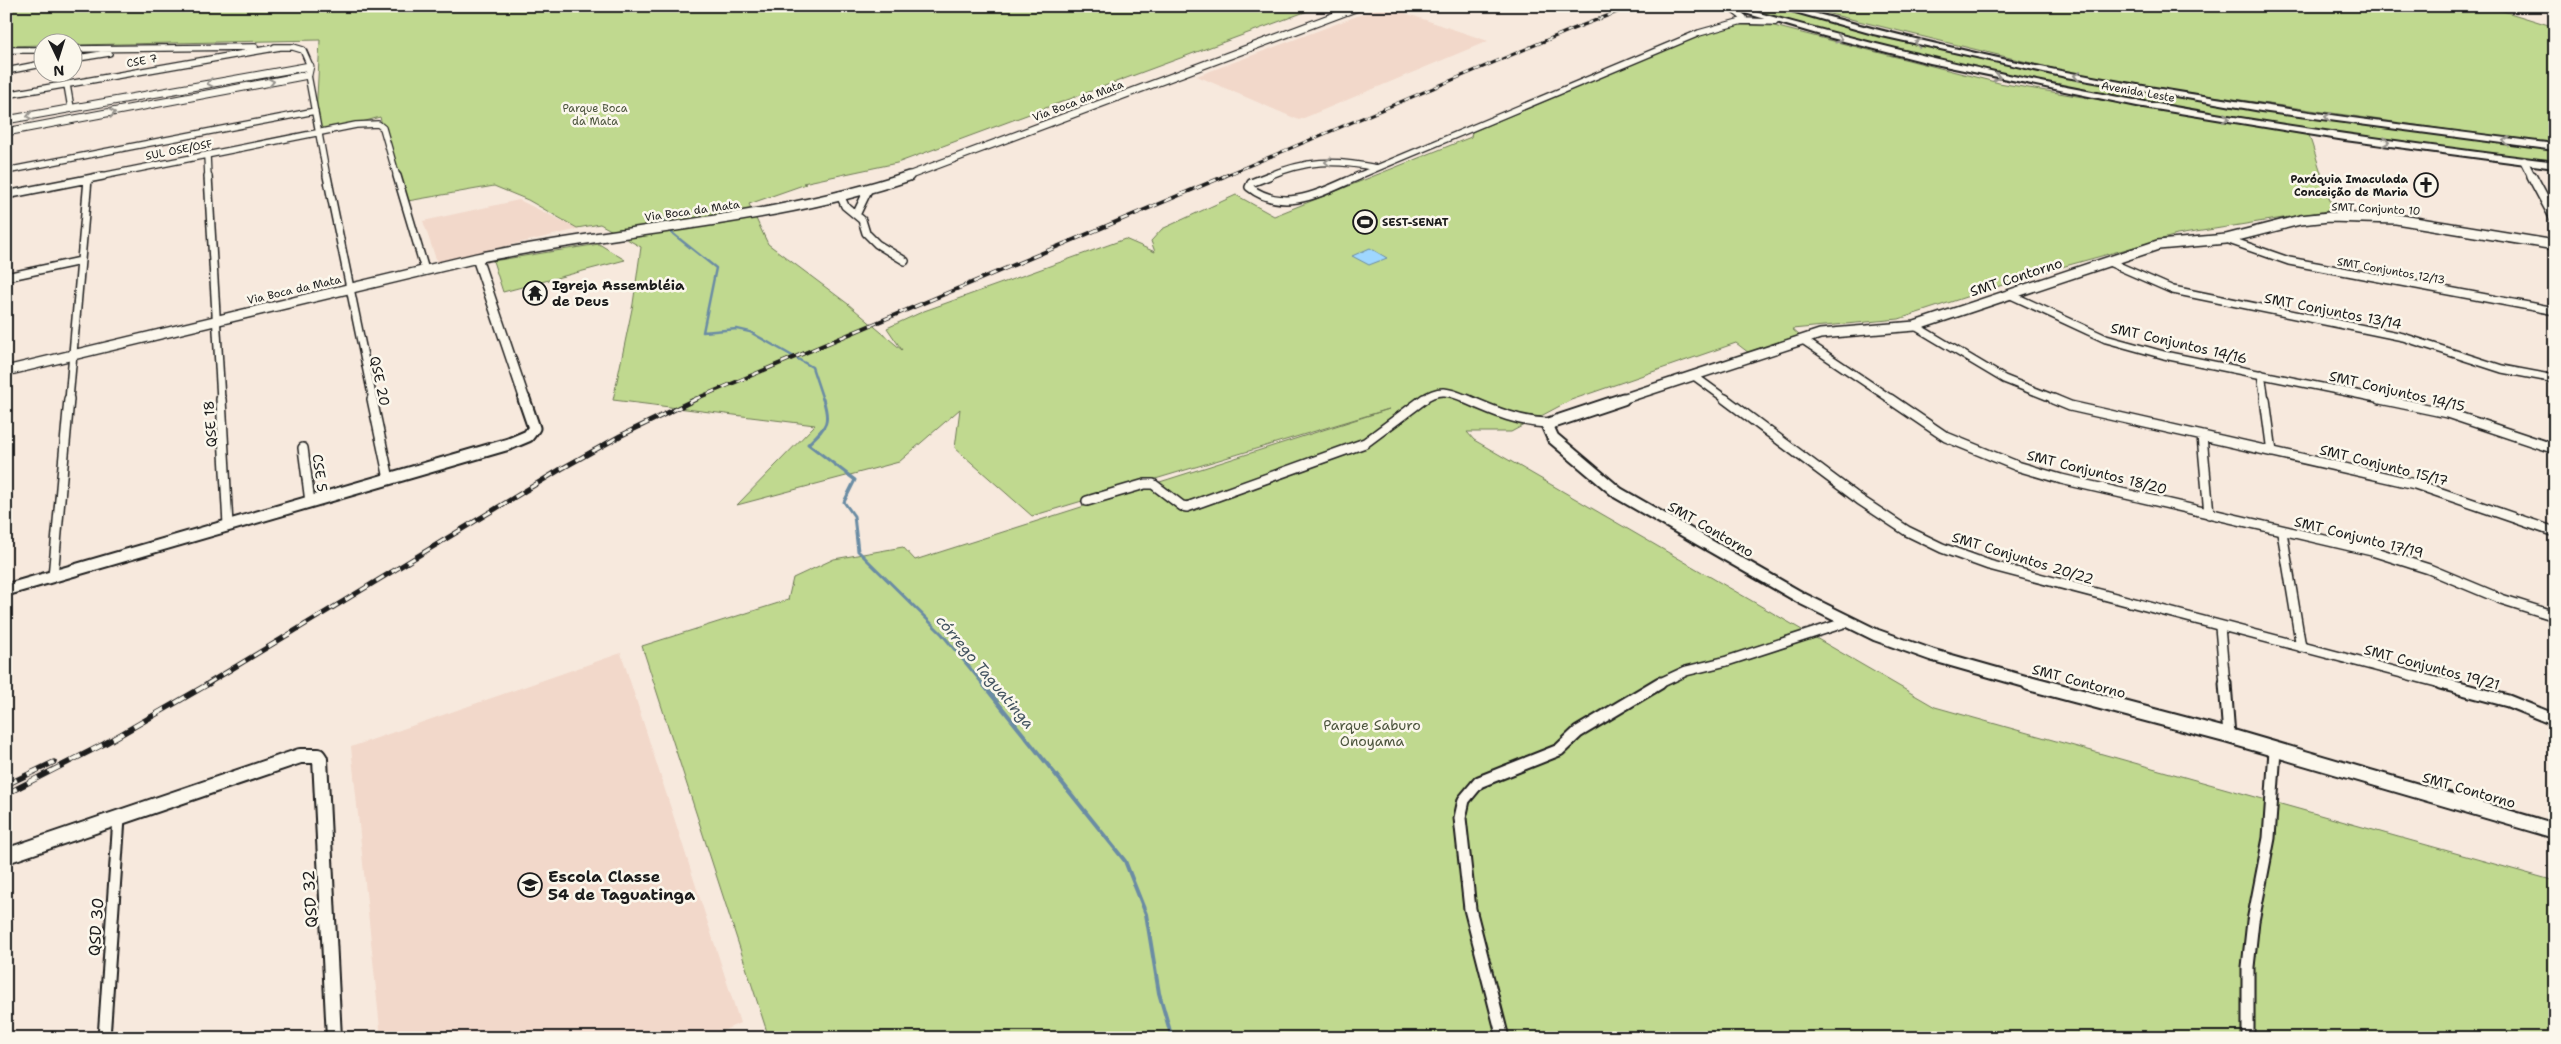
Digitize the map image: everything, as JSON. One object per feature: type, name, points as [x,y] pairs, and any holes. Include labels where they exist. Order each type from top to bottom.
[{"type":"main road","name":"Avenida Leste","points":[[1778,6],[1822,19],[1969,55],[2194,97],[2385,125],[2555,147]]},
{"type":"main road","name":"Avenida Leste","points":[[1728,7],[1801,29],[1987,75],[2195,114],[2555,165]]},
{"type":"main road","points":[[1801,29],[1829,29],[1830,26],[1822,19]]},
{"type":"main road","points":[[2194,97],[2183,98],[2177,103],[2195,114]]},
{"type":"street","name":"Via Boca da Mata","points":[[6,371],[477,258],[596,237],[740,216],[869,188],[954,160],[1361,6]]},
{"type":"street","points":[[1728,7],[1744,18],[1742,21]]},
{"type":"street","points":[[1377,168],[1348,162],[1298,164],[1251,183],[1249,187],[1272,200],[1295,200],[1377,168],[1699,33],[1742,21],[1775,22]]},
{"type":"street","points":[[6,132],[308,75],[310,66],[303,50],[280,47],[82,49]]},
{"type":"street","name":"CSE 7","points":[[6,95],[280,47]]},
{"type":"street","points":[[82,57],[136,49]]},
{"type":"street","points":[[6,50],[32,50]]},
{"type":"street","points":[[6,70],[32,66]]},
{"type":"street","points":[[6,120],[310,66]]},
{"type":"street","name":"QSE 20","points":[[308,75],[388,479]]},
{"type":"street","points":[[66,85],[70,94],[71,108]]},
{"type":"street","points":[[83,106],[76,111],[74,116],[86,118]]},
{"type":"street","points":[[46,124],[61,118],[61,114],[53,111]]},
{"type":"street","points":[[6,171],[316,111]]},
{"type":"street","name":"SUL OSE/OSF","points":[[6,195],[356,125],[378,124],[383,128],[402,200],[425,270]]},
{"type":"street","name":"QSE 18","points":[[207,155],[228,525]]},
{"type":"street","points":[[2524,162],[2555,219]]},
{"type":"street","points":[[53,576],[88,179]]},
{"type":"street","points":[[857,213],[869,188]]},
{"type":"street","points":[[840,195],[845,206],[857,213],[866,233],[877,244],[905,261]]},
{"type":"street","name":"SMT Conjunto 10","points":[[2226,239],[2300,220],[2362,218],[2435,224],[2555,245]]},
{"type":"street","name":"SMT Contorno","points":[[2226,239],[2158,246],[1915,326],[1830,332],[1551,423],[1548,427],[1553,438],[1618,493],[1847,622],[1932,655],[2229,736],[2555,831]]},
{"type":"street","name":"SMT Conjuntos 12/13","points":[[2226,239],[2289,261],[2555,311]]},
{"type":"street","points":[[6,590],[509,444],[528,436],[534,428],[477,258]]},
{"type":"street","points":[[6,277],[81,261]]},
{"type":"street","name":"SMT Conjuntos 13/14","points":[[2109,262],[2174,290],[2403,337],[2502,369],[2555,379]]},
{"type":"street","name":"SMT Conjuntos 14/16","points":[[2012,295],[2042,312],[2106,339],[2164,354],[2261,374]]},
{"type":"street","name":"SMT Conjunto 15/17","points":[[1915,326],[2004,379],[2035,393],[2102,414],[2415,484],[2506,517],[2555,532]]},
{"type":"street","name":"SMT Conjuntos 18/20","points":[[1802,340],[1955,441],[2038,473],[2209,514]]},
{"type":"street","points":[[2261,374],[2272,452]]},
{"type":"street","name":"SMT Conjuntos 14/15","points":[[2261,374],[2448,413],[2555,449]]},
{"type":"street","name":"SMT Conjuntos 20/22","points":[[1694,376],[1860,500],[1907,530],[1942,548],[1989,565],[2301,647]]},
{"type":"street","points":[[1087,501],[1145,484],[1153,484],[1182,506],[1187,507],[1365,442],[1432,393],[1448,392],[1499,413],[1539,423],[1551,423]]},
{"type":"street","points":[[2202,436],[2209,514]]},
{"type":"street","name":"CSE 5","points":[[302,448],[310,502]]},
{"type":"street","name":"SMT Conjunto 17/19","points":[[2209,514],[2402,560],[2523,607],[2555,616]]},
{"type":"street","points":[[2282,532],[2301,647]]},
{"type":"street","points":[[1503,1038],[1470,909],[1460,818],[1464,800],[1470,791],[1479,782],[1492,776],[1559,750],[1578,732],[1668,679],[1686,671],[1727,661],[1847,622]]},
{"type":"street","points":[[2220,627],[2229,736]]},
{"type":"street","name":"SMT Conjuntos 19/21","points":[[2301,647],[2508,701],[2555,720]]},
{"type":"street","points":[[2248,1038],[2248,967],[2253,921],[2269,838],[2275,750]]},
{"type":"street","name":"QSD 32","points":[[120,818],[300,756],[314,755],[320,759],[334,1038]]},
{"type":"street","points":[[6,856],[120,818]]},
{"type":"street","name":"QSD 30","points":[[104,1038],[120,818]]},
{"type":"shaded area","points":[[1384,6],[1488,41],[1299,120],[1197,76]]},
{"type":"shaded area","points":[[519,200],[579,229],[437,262],[423,221]]},
{"type":"shaded area","name":"Escola Classe 54 de Taguatinga","points":[[621,653],[740,1023],[707,1038],[381,1038],[351,747]]},
{"type":"green space","points":[[6,6],[1321,6],[897,163],[803,183],[806,184],[749,204],[768,244],[848,304],[902,350],[887,328],[924,311],[1125,239],[1155,252],[1151,241],[1162,229],[1236,195],[1274,216],[1471,137],[1472,132],[1716,29],[1740,25],[1774,26],[1999,83],[2309,135],[2333,210],[2177,235],[2033,275],[1899,319],[1792,329],[1800,336],[1749,353],[1736,343],[1571,400],[1511,432],[1467,432],[1474,440],[1935,707],[2555,881],[2555,1038],[769,1038],[642,646],[788,600],[793,578],[834,559],[903,547],[915,560],[1389,409],[1032,516],[955,448],[960,409],[899,462],[737,505],[815,425],[613,400],[633,304],[641,247],[600,224],[577,228],[528,200],[494,186],[402,202],[380,117],[315,135],[320,40],[82,45],[82,32],[32,32],[32,45],[6,46]]},
{"type":"green space","points":[[1724,6],[1780,6],[1913,43],[2061,76],[2555,149],[2555,163],[2193,113],[1978,71]]},
{"type":"green space","points":[[1797,6],[2487,6],[2555,27],[2555,145],[2101,80]]},
{"type":"green space","points":[[599,244],[625,260],[503,292],[493,261]]},
{"type":"water","points":[[1370,248],[1387,258],[1369,265],[1352,256]]},
{"type":"waterway","name":"córrego Taguatinga","points":[[661,216],[672,233],[716,268],[703,332],[737,329],[750,332],[812,367],[823,400]]},
{"type":"waterway","name":"córrego Taguatinga","points":[[823,399],[827,420],[823,429],[808,444],[855,480],[844,502],[854,516],[858,551],[942,634],[983,684]]},
{"type":"waterway","name":"córrego Taguatinga","points":[[982,683],[1125,861],[1146,914],[1159,993],[1172,1038]]},
{"type":"railway","points":[[1222,177],[1573,29],[1633,6]]},
{"type":"railway","points":[[693,400],[1225,176]]},
{"type":"railway","points":[[207,684],[561,469],[620,436],[696,399]]},
{"type":"railway","points":[[6,794],[104,744],[210,683]]},
{"type":"railway","points":[[6,785],[54,762]]},
{"type":"place","name":"Paróquia Imaculada Conceição de Maria","points":[[2426,185]]},
{"type":"place","name":"SEST-SENAT","points":[[1365,222]]},
{"type":"place","name":"Igreja Assembléia de Deus","points":[[535,293]]},
{"type":"place","name":"Escola Classe 54 de Taguatinga","points":[[530,885]]},
{"type":"park label","name":"Parque Boca da Mata","points":[[595,114]]},
{"type":"park label","name":"Parque Saburo Onoyama","points":[[1372,734]]}]
